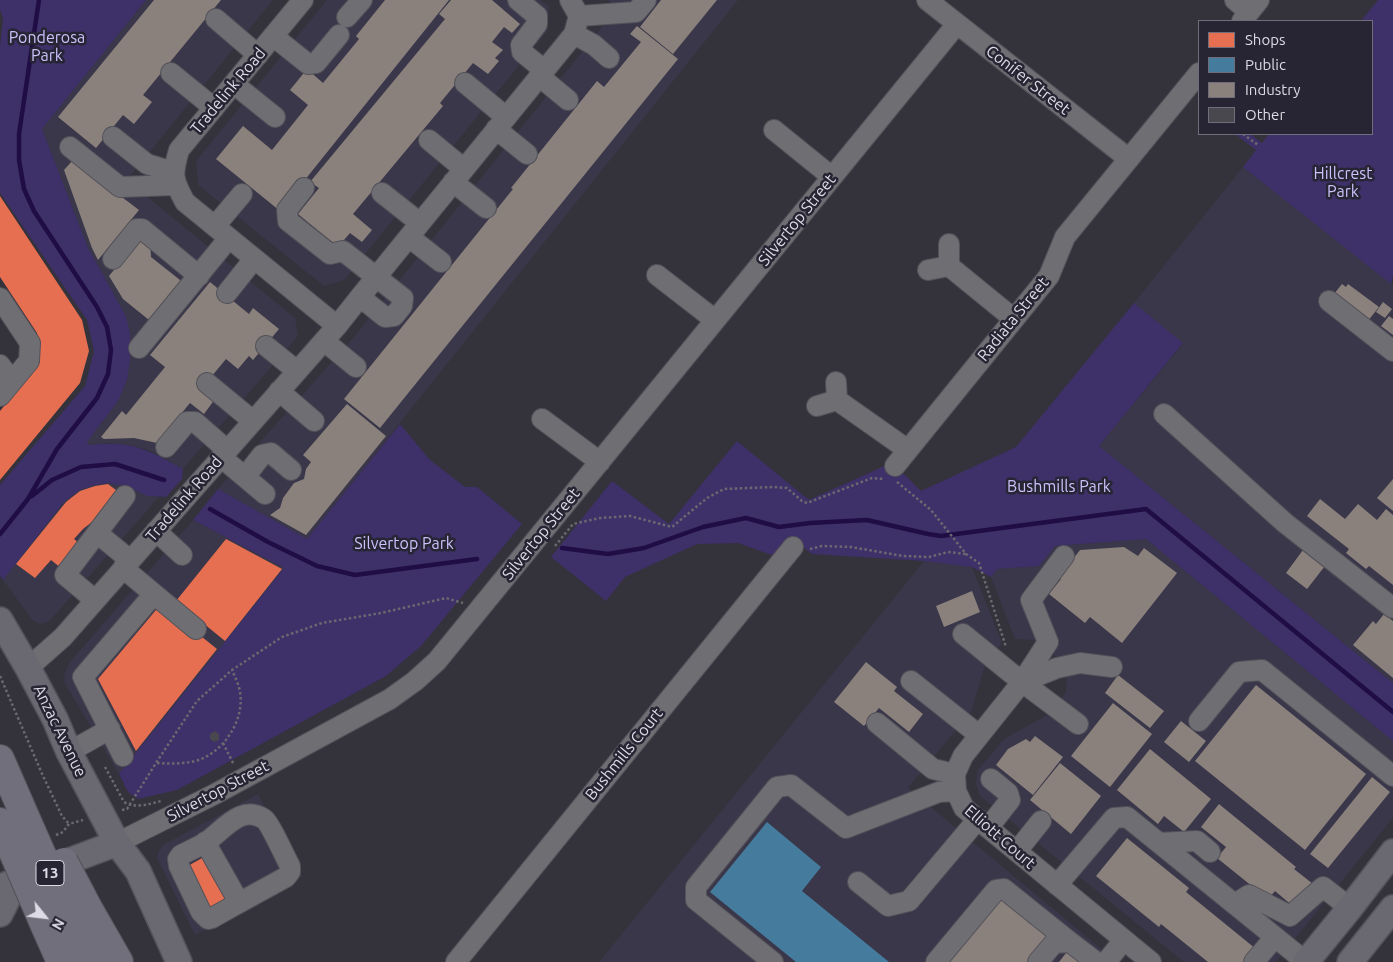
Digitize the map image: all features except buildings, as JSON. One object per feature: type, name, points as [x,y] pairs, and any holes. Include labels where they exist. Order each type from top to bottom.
[{"type":"highway","name":"13","points":[[0,758],[68,917],[90,962]]},
{"type":"highway","name":"13","points":[[61,962],[68,917]]},
{"type":"highway","points":[[48,962],[44,950],[68,917],[120,962]]},
{"type":"main road","name":"Anzac Avenue","points":[[0,620],[55,719],[69,752],[117,843],[138,871],[179,962]]},
{"type":"main road","name":"Anzac Avenue","points":[[117,843],[121,876],[164,962]]},
{"type":"main road","name":"Silvertop Street","points":[[9,883],[117,843]]},
{"type":"main road","points":[[1306,962],[1393,852]]},
{"type":"main road","points":[[0,914],[9,883]]},
{"type":"main road","points":[[1355,958],[1393,908]]},
{"type":"street","points":[[273,36],[308,64],[316,62],[362,0]]},
{"type":"street","points":[[518,0],[537,16],[537,24],[521,45],[522,52],[568,100]]},
{"type":"street","points":[[574,10],[636,12],[646,0]]},
{"type":"street","name":"Conifer Street","points":[[928,0],[1129,159]]},
{"type":"street","name":"Tradelink Road","points":[[174,179],[180,150],[302,1]]},
{"type":"street","points":[[574,10],[594,45],[609,58]]},
{"type":"street","name":"Tradelink Road","points":[[28,668],[63,636],[331,333],[542,73],[574,10]]},
{"type":"street","points":[[216,19],[258,55]]},
{"type":"street","name":"Silvertop Street","points":[[117,843],[221,791],[390,699],[415,681],[437,661],[957,24]]},
{"type":"street","points":[[171,73],[214,108]]},
{"type":"street","name":"Radiata Street","points":[[895,466],[1049,276],[1065,237],[1198,75]]},
{"type":"street","points":[[465,83],[527,154]]},
{"type":"street","points":[[234,84],[275,117]]},
{"type":"street","points":[[774,130],[832,177]]},
{"type":"street","points":[[113,137],[146,164],[174,179],[185,202],[254,258],[331,333],[356,367]]},
{"type":"street","points":[[429,140],[486,208]]},
{"type":"street","points":[[70,147],[120,187],[174,179]]},
{"type":"street","points":[[304,188],[287,210],[288,221],[330,254],[343,251],[403,298],[402,306],[394,316],[385,317],[360,297]]},
{"type":"street","points":[[139,348],[199,276],[242,194]]},
{"type":"street","points":[[382,194],[441,262]]},
{"type":"street","points":[[112,258],[137,229],[142,229],[199,276]]},
{"type":"street","points":[[949,244],[949,266]]},
{"type":"street","points":[[227,292],[254,258]]},
{"type":"street","points":[[928,270],[949,266],[1014,319]]},
{"type":"street","points":[[657,275],[715,320]]},
{"type":"street","points":[[0,298],[30,343],[29,361],[6,389]]},
{"type":"street","points":[[1329,301],[1393,351]]},
{"type":"street","points":[[266,346],[297,371]]},
{"type":"street","points":[[0,365],[6,389]]},
{"type":"street","points":[[207,383],[253,421]]},
{"type":"street","points":[[280,391],[314,421]]},
{"type":"street","points":[[817,406],[837,391],[908,450]]},
{"type":"street","points":[[1164,414],[1285,523],[1393,608]]},
{"type":"street","points":[[542,419],[600,462]]},
{"type":"street","points":[[166,447],[187,422],[195,422],[245,477],[265,494]]},
{"type":"street","points":[[245,477],[262,455],[271,453],[292,470]]},
{"type":"street","points":[[95,600],[65,574],[126,496]]},
{"type":"street","points":[[156,531],[182,555]]},
{"type":"street","points":[[97,533],[154,594],[196,629]]},
{"type":"street","name":"Bushmills Court","points":[[456,962],[793,547]]},
{"type":"street","points":[[773,962],[696,900],[696,887],[777,787],[791,785],[846,828],[939,792],[955,783],[963,756],[1022,682],[1048,642],[1031,600],[1064,556]]},
{"type":"street","points":[[123,756],[84,677],[154,594]]},
{"type":"street","points":[[963,634],[1078,724]]},
{"type":"street","points":[[1022,682],[1057,668],[1080,663],[1112,667]]},
{"type":"street","points":[[1199,721],[1238,672],[1262,670],[1393,776]]},
{"type":"street","points":[[911,681],[979,735]]},
{"type":"street","points":[[877,724],[933,769],[955,783]]},
{"type":"street","points":[[69,752],[110,729]]},
{"type":"street","points":[[858,882],[888,906],[909,901],[983,823],[1010,800],[1008,793],[991,779]]},
{"type":"street","name":"Elliott Court","points":[[955,783],[964,808],[1151,962]]},
{"type":"street","points":[[242,815],[254,815],[265,820],[290,866],[290,872],[286,877],[212,918],[204,917],[179,866],[178,859],[181,855],[206,842],[223,826],[242,815]]},
{"type":"street","points":[[1057,885],[1114,818],[1128,817],[1306,962]]},
{"type":"street","points":[[1017,852],[1041,821]]},
{"type":"street","points":[[1159,842],[1197,841],[1210,852]]},
{"type":"street","points":[[206,842],[236,897],[235,905]]},
{"type":"street","points":[[1235,904],[1249,895],[1290,916],[1323,887],[1350,908]]},
{"type":"street","points":[[936,962],[996,890],[1004,889],[1096,962]]},
{"type":"street","points":[[1254,962],[1275,937]]},
{"type":"street","points":[[1106,962],[1124,940]]},
{"type":"street","points":[[1038,962],[1054,943],[1070,942]]},
{"type":"path","points":[[1244,135],[1258,145]]},
{"type":"path","points":[[895,466],[896,480],[900,486],[931,510],[966,554],[979,563],[1006,648]]},
{"type":"path","points":[[793,547],[806,550],[822,546],[851,546],[903,556],[928,558],[948,552],[966,554]]},
{"type":"path","points":[[459,610],[464,604]]},
{"type":"path","points":[[156,762],[177,764],[197,761],[215,751],[228,738],[240,712],[240,692],[232,670]]},
{"type":"path","points":[[0,676],[62,816],[30,828]]},
{"type":"path","points":[[223,743],[234,765],[226,770]]},
{"type":"path","points":[[104,767],[124,802],[138,806],[166,800]]},
{"type":"shaded area","points":[[146,0],[273,0],[127,180],[295,318],[298,336],[183,469],[149,450],[109,443],[89,445],[87,442],[118,401],[127,380],[130,360],[126,316],[88,248],[42,129]]},
{"type":"shaded area","points":[[327,0],[541,0],[549,6],[547,31],[344,280],[324,286],[198,185],[196,161]]},
{"type":"shaded area","points":[[608,0],[738,0],[307,539],[218,489],[354,337],[617,8]]},
{"type":"shaded area","points":[[1243,167],[1393,285],[1393,683],[1099,446],[1183,344],[1134,303]]},
{"type":"shaded area","points":[[109,483],[128,487],[147,496],[159,497],[48,622],[40,624],[33,621],[3,580],[64,502],[80,490]]},
{"type":"shaded area","points":[[193,520],[284,568],[119,774],[64,682],[65,673],[69,663]]},
{"type":"shaded area","points":[[1146,539],[1393,741],[1393,818],[1276,962],[1184,962],[980,796],[976,784],[977,771],[1004,739],[1049,714],[1066,692],[1067,672],[1058,658],[1034,640],[1015,639],[991,577],[997,569],[1039,566],[1055,546]]},
{"type":"shaded area","points":[[924,561],[972,567],[1002,643],[985,665],[971,712],[908,788],[1117,962],[599,962]]},
{"type":"shaded area","points":[[258,794],[302,876],[195,935],[157,858],[158,852],[163,845]]},
{"type":"green space","name":"Ponderosa Park","points":[[0,0],[146,0],[42,129],[88,248],[126,316],[130,334],[130,360],[127,380],[118,401],[87,442],[89,445],[117,444],[139,448],[149,451],[183,469],[182,479],[166,497],[147,496],[128,487],[109,483],[80,490],[64,502],[3,580],[0,576],[0,485],[85,386],[94,351],[87,320],[0,193],[0,47],[3,18],[0,10]]},
{"type":"green space","name":"Hillcrest Park","points":[[1378,0],[1393,0],[1393,276],[1391,284],[1243,167],[1256,150],[1236,135],[1251,135],[1262,143],[1268,135],[1373,135],[1373,20],[1362,20]]},
{"type":"green space","name":"Bushmills Park","points":[[1134,303],[1183,343],[1099,446],[1393,683],[1393,741],[1146,539],[1055,546],[1039,566],[997,569],[991,577],[972,567],[924,561],[812,554],[789,536],[772,555],[738,543],[697,544],[625,577],[606,601],[551,557],[612,481],[669,524],[737,441],[809,500],[889,464],[906,476],[921,491],[1016,447]]},
{"type":"green space","name":"Silvertop Park","points":[[400,424],[429,459],[465,487],[477,487],[522,524],[421,646],[386,676],[177,790],[138,799],[128,792],[119,774],[284,568],[193,520],[218,489],[307,539]]},
{"type":"waterway","points":[[0,534],[28,499],[57,449],[97,398],[108,374],[111,350],[107,327],[97,307],[34,211],[24,189],[19,160],[19,134],[39,0]]},
{"type":"waterway","points":[[32,496],[52,480],[81,467],[115,464],[164,480]]},
{"type":"waterway","points":[[210,509],[268,542],[317,566],[355,575],[477,559]]},
{"type":"waterway","points":[[562,548],[608,554],[644,548],[703,527],[746,518],[779,527],[810,523],[867,520],[941,536],[1146,509],[1393,712]]}]
